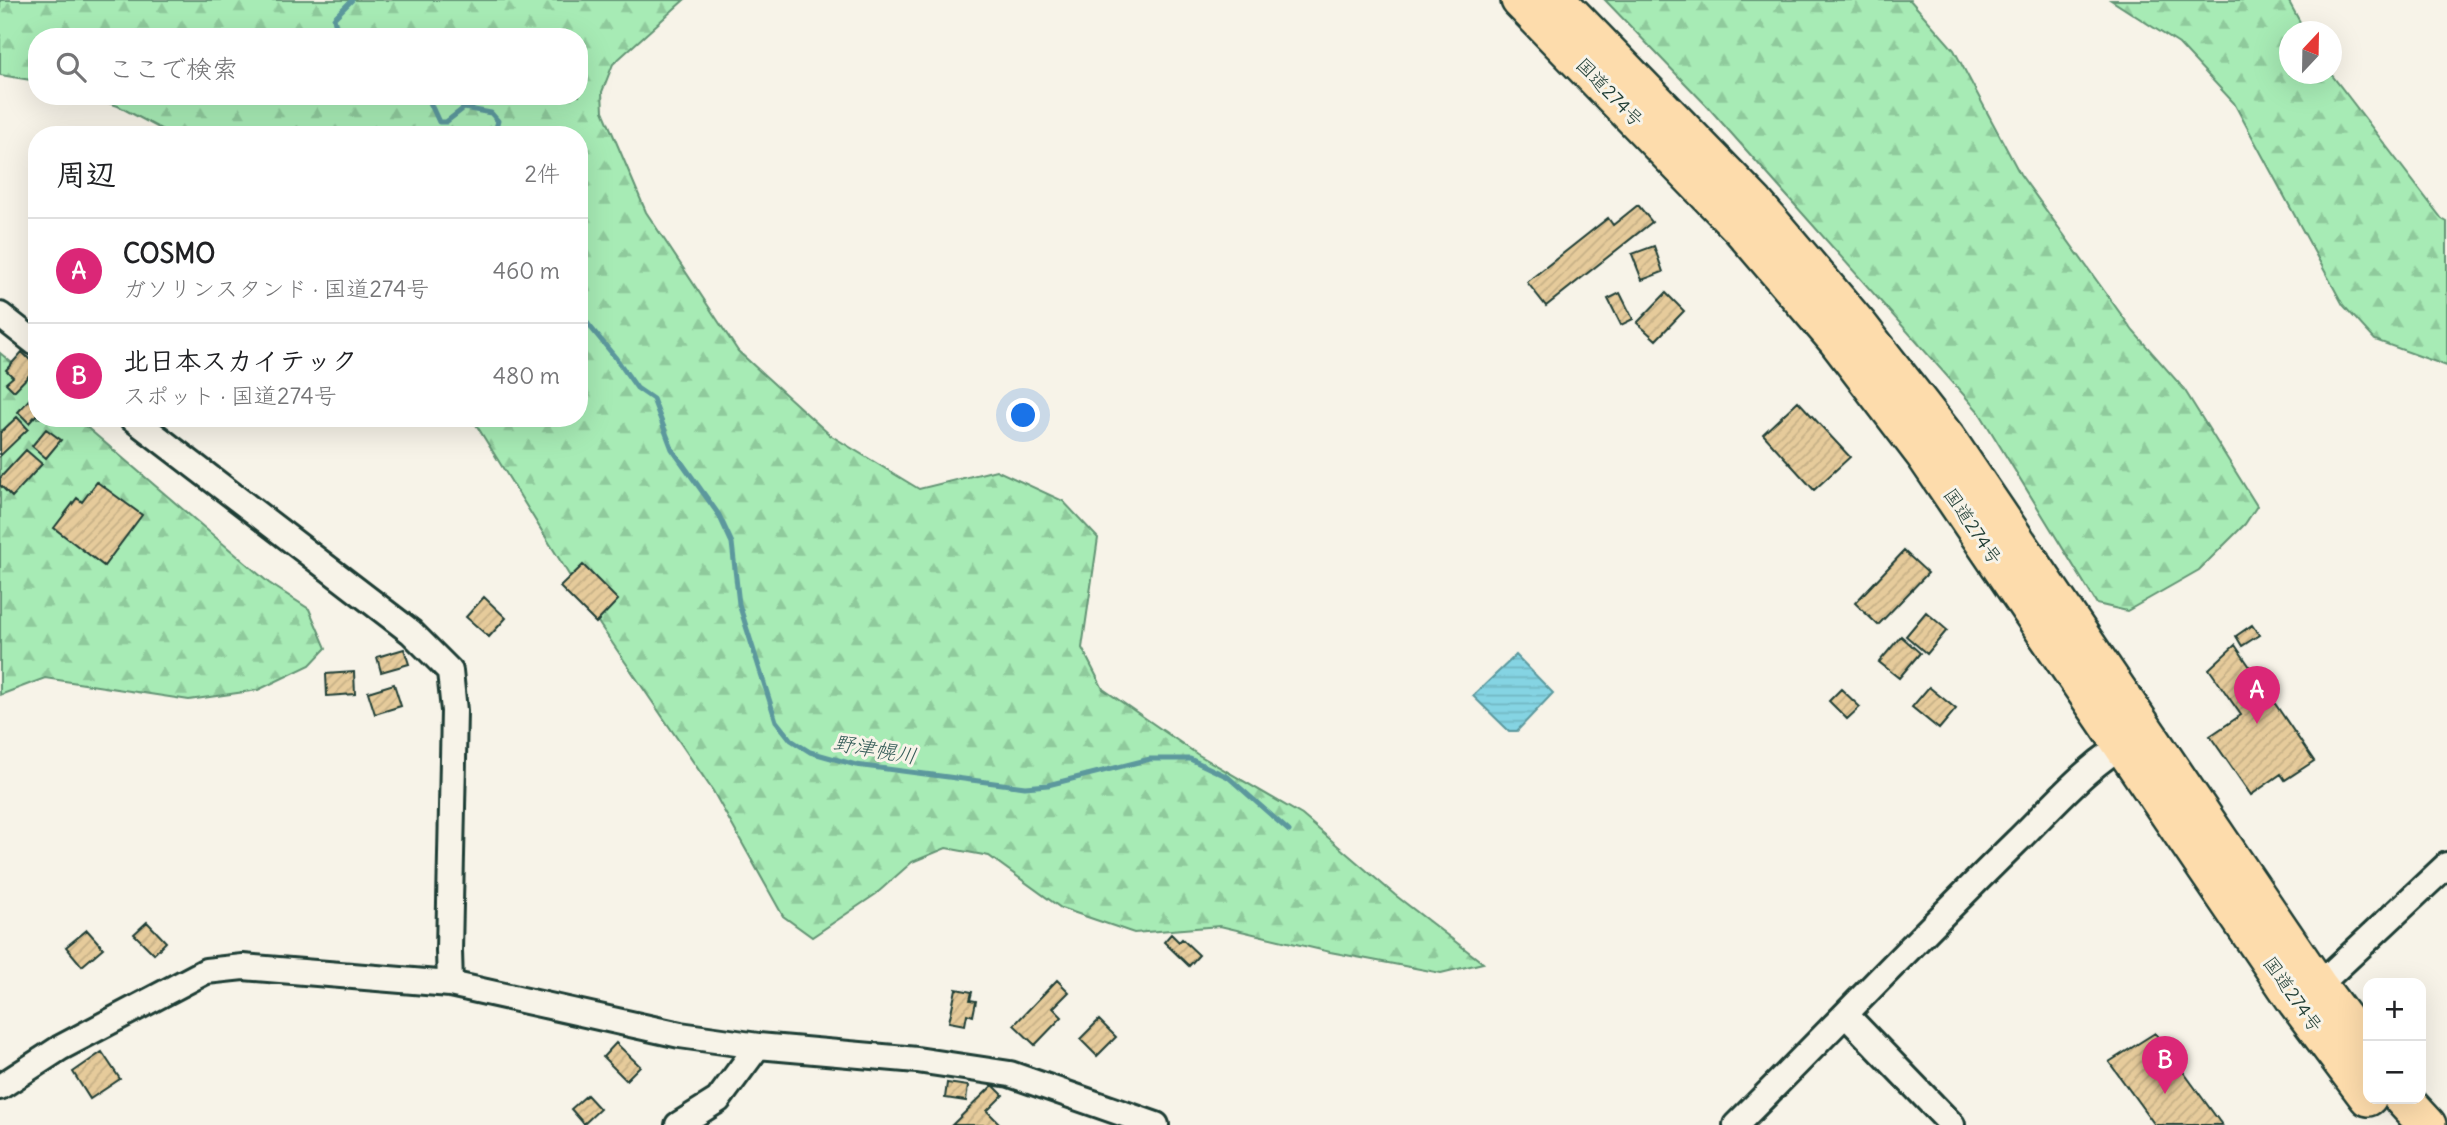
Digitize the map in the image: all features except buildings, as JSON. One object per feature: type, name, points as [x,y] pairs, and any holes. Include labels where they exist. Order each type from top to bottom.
[{"type":"highway","name":"国道274号","points":[[1521,0],[1741,228],[1837,340],[2134,739],[2308,994],[2363,1088]]},
{"type":"highway","name":"国道274号","points":[[1557,0],[1755,204],[1858,325],[1947,439],[2134,739]]},
{"type":"highway","name":"国道274号","points":[[2308,994],[2363,1047]]},
{"type":"highway","name":"国道274号","points":[[2374,1104],[2393,1125]]},
{"type":"highway","points":[[2408,1104],[2427,1125]]},
{"type":"street","points":[[0,315],[28,337]]},
{"type":"street","points":[[144,427],[411,632],[450,671],[454,710],[450,984]]},
{"type":"street","points":[[1736,1125],[1993,864],[2082,778],[2134,739]]},
{"type":"street","points":[[2308,994],[2447,865]]},
{"type":"street","points":[[0,1087],[60,1048],[206,971],[243,967],[450,984],[680,1035],[758,1046],[893,1058],[1010,1074],[1156,1125]]},
{"type":"street","points":[[1846,1015],[1952,1125]]},
{"type":"street","points":[[678,1125],[718,1100],[758,1046]]},
{"type":"green space","points":[[0,0],[684,0],[613,64],[602,92],[603,111],[646,212],[738,351],[830,435],[919,489],[996,470],[1063,501],[1098,538],[1082,648],[1103,689],[1197,754],[1302,815],[1395,895],[1483,963],[1441,973],[1330,952],[1220,926],[1134,933],[1061,908],[989,856],[946,848],[912,862],[876,894],[812,937],[783,916],[713,791],[600,625],[478,427],[588,427],[588,126],[155,126],[115,105],[588,105],[588,28],[28,28],[28,80],[0,75]]},
{"type":"green space","points":[[1605,0],[1910,0],[1954,50],[2020,174],[2133,331],[2184,389],[2257,506],[2245,524],[2199,570],[2127,611],[2097,604],[1979,412],[1707,106]]},
{"type":"green space","points":[[2111,0],[2288,0],[2300,21],[2279,21],[2279,84],[2339,84],[2447,222],[2447,366],[2375,340],[2343,305],[2234,103],[2179,44]]},
{"type":"green space","points":[[0,353],[28,376],[28,427],[87,427],[269,583],[309,609],[326,648],[310,665],[258,690],[189,700],[45,678],[0,695]]},
{"type":"water","points":[[1516,655],[1553,693],[1517,731],[1509,731],[1473,696]]},
{"type":"waterway","name":"野津幌川","points":[[336,28],[334,18],[352,0]]},
{"type":"waterway","name":"野津幌川","points":[[431,105],[439,122],[446,122],[464,108],[491,113],[498,121],[497,126]]},
{"type":"waterway","name":"野津幌川","points":[[588,324],[637,388],[653,399],[672,449],[719,515],[732,543],[739,604],[776,721],[791,740],[810,752],[856,765],[1025,787],[1048,785],[1150,759],[1190,759],[1228,777],[1289,831]]},
{"type":"place","name":"COSMO","points":[[2257,724]]},
{"type":"place","name":"北日本スカイテック","points":[[2165,1094]]}]
